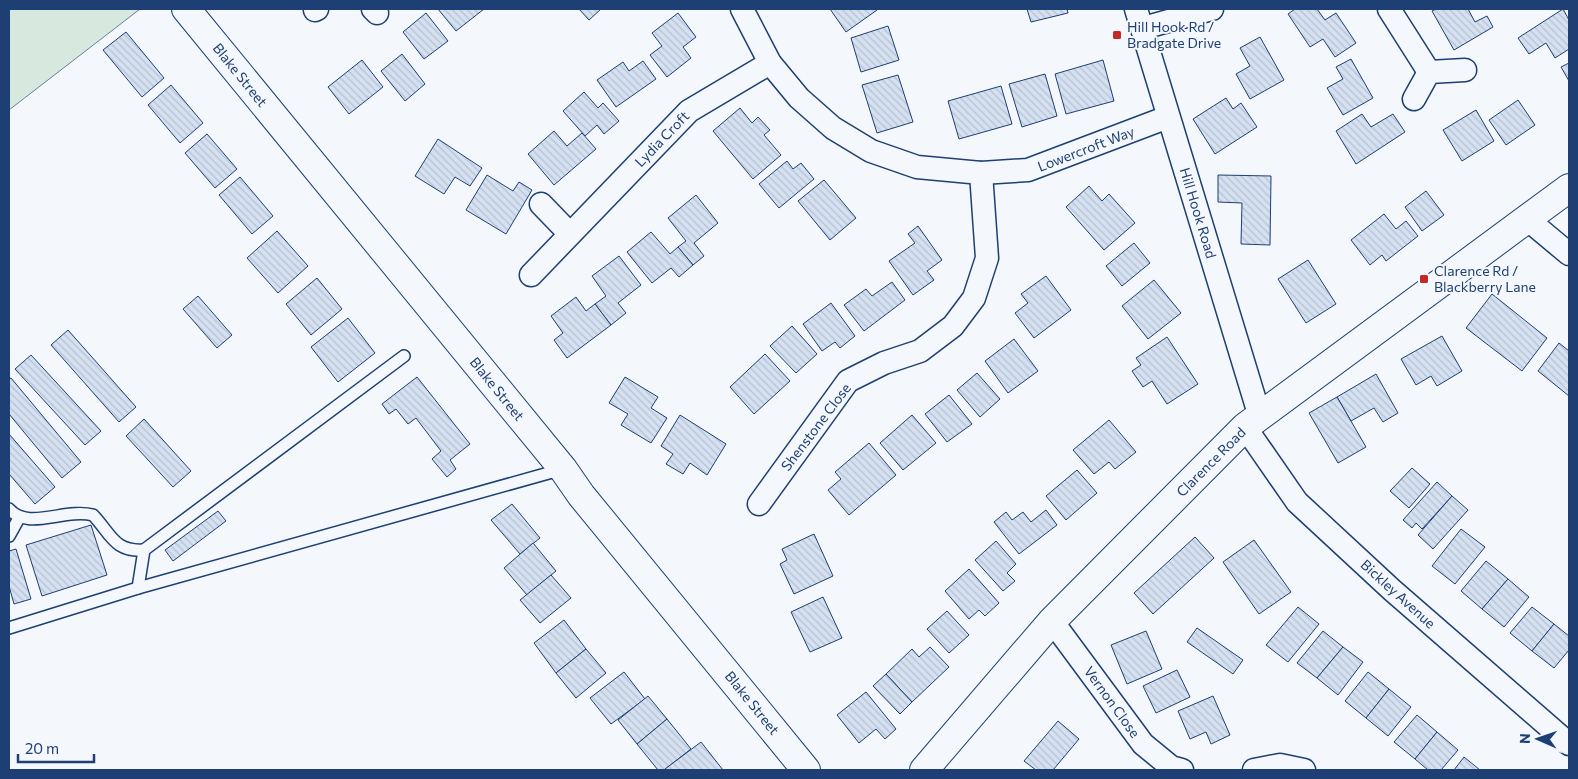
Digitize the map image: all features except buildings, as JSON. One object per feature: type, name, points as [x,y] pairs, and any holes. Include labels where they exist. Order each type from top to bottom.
[{"type":"main road","name":"Blake Street","points":[[186,9],[563,469],[581,495],[806,770]]},
{"type":"main road","name":"Clarence Road","points":[[924,770],[1052,621],[1253,422],[1569,188]]},
{"type":"street","name":"Lowercroft Way","points":[[742,9],[770,63],[799,98],[833,128],[871,151],[917,167],[981,173],[1028,170],[1168,117]]},
{"type":"street","points":[[1140,19],[1212,9]]},
{"type":"street","points":[[1389,9],[1429,72]]},
{"type":"street","name":"Hill Hook Road","points":[[1140,19],[1253,422]]},
{"type":"street","name":"Lydia Croft","points":[[531,274],[689,111],[770,63]]},
{"type":"street","points":[[1429,72],[1465,70]]},
{"type":"street","points":[[1414,98],[1429,72]]},
{"type":"street","name":"Shenstone Close","points":[[759,504],[848,381],[884,363],[920,351],[953,326],[974,298],[987,258],[981,173]]},
{"type":"street","points":[[542,204],[570,234]]},
{"type":"street","points":[[1527,219],[1569,254]]},
{"type":"street","name":"Bickley Avenue","points":[[1253,422],[1297,502],[1392,590],[1569,744]]},
{"type":"street","name":"Vernon Close","points":[[1052,621],[1143,744],[1171,767],[1182,770]]},
{"type":"street","points":[[1254,770],[1280,764],[1304,770]]},
{"type":"lane","points":[[9,509],[19,518],[38,519],[67,512],[88,514],[98,520],[116,544],[132,550],[144,550],[404,356]]},
{"type":"lane","points":[[9,628],[138,588],[563,469]]},
{"type":"lane","points":[[9,536],[19,518]]},
{"type":"lane","points":[[138,588],[144,550]]},
{"type":"shaded area","points":[[9,9],[140,9],[9,110]]},
{"type":"place","name":"Hill Hook Rd / Bradgate Drive","points":[[1117,35]]},
{"type":"place","name":"Clarence Rd / Blackberry Lane","points":[[1424,279]]}]
